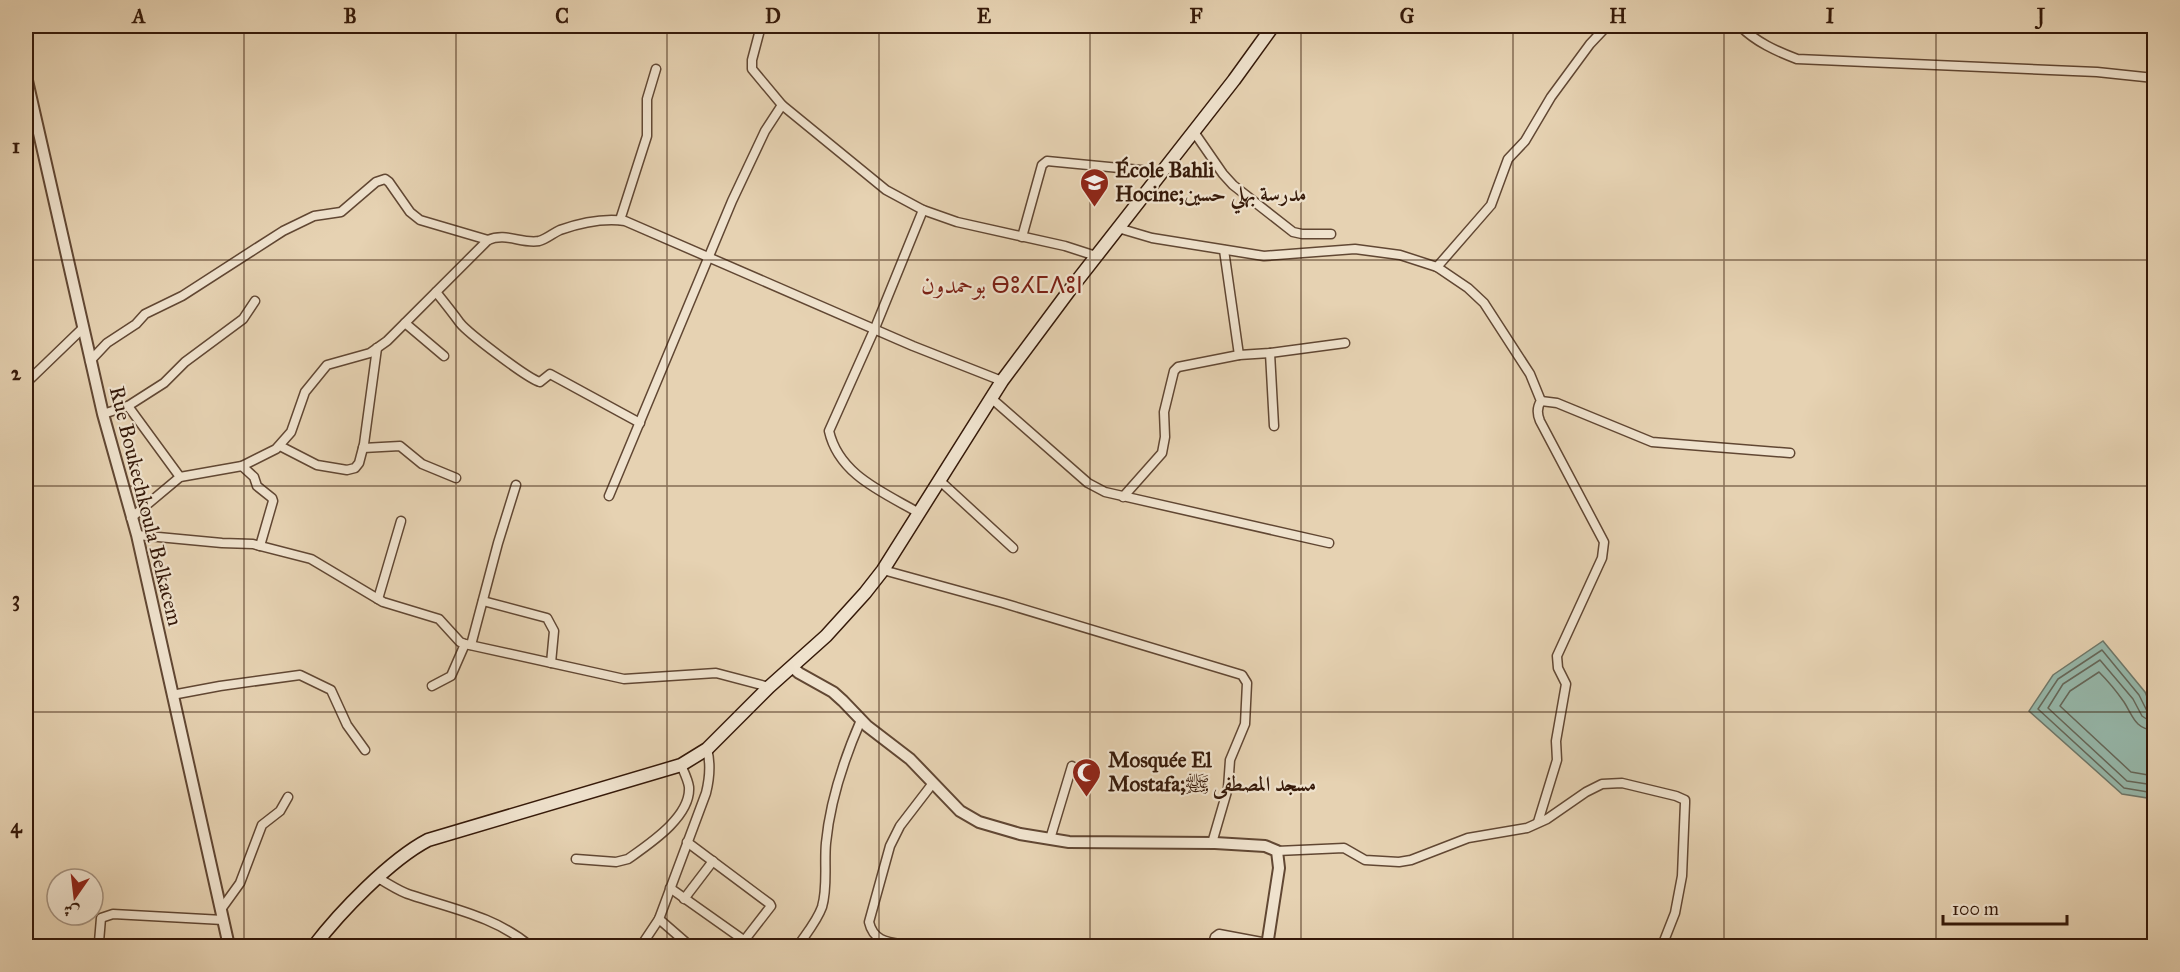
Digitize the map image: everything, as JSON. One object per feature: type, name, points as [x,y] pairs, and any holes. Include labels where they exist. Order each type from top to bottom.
[{"type":"main road","points":[[314,946],[331,924],[378,878],[412,848],[428,840],[681,765],[707,749],[769,687],[826,636],[883,570],[1002,381],[1273,26]]},
{"type":"street","points":[[761,26],[752,60],[752,69],[782,105],[886,190],[923,210],[957,222],[1065,246],[1096,256]]},
{"type":"street","points":[[1437,267],[1491,205],[1508,159],[1525,141],[1551,97],[1590,44],[1607,26]]},
{"type":"street","points":[[1740,26],[1763,44],[1797,59],[2097,72],[2154,78]]},
{"type":"street","points":[[620,220],[647,136],[647,99],[656,69]]},
{"type":"street","name":"Rue Boukechkoula Belkacem","points":[[26,76],[90,361],[137,535],[230,946]]},
{"type":"street","points":[[609,496],[746,170],[765,131],[782,105]]},
{"type":"street","points":[[1194,132],[1233,185],[1293,232],[1331,234]]},
{"type":"street","points":[[1022,237],[1042,165],[1047,161],[1161,172]]},
{"type":"street","points":[[90,361],[107,343],[136,324],[145,314],[182,296],[283,231],[314,216],[341,212],[376,182],[385,179],[410,212],[420,220],[488,240]]},
{"type":"street","points":[[919,513],[854,474],[844,463],[831,441],[830,427],[875,328],[923,210]]},
{"type":"street","points":[[131,518],[180,477],[242,466],[269,454],[280,446],[291,432],[305,392],[327,365],[370,353],[377,348],[488,240],[503,236],[539,241],[559,230],[606,220],[620,220],[1002,381]]},
{"type":"street","points":[[1118,228],[1152,238],[1264,256],[1355,249],[1400,255],[1437,267],[1468,288],[1484,303],[1530,374],[1541,400],[1538,416],[1540,421],[1604,542],[1602,558],[1557,656],[1558,668],[1566,684],[1556,741],[1557,760],[1538,822]]},
{"type":"street","points":[[1224,250],[1239,355]]},
{"type":"street","points":[[436,292],[460,324],[535,381],[540,382],[550,374],[640,423]]},
{"type":"street","points":[[103,414],[128,406],[164,383],[185,362],[243,320],[255,301]]},
{"type":"street","points":[[405,323],[444,356]]},
{"type":"street","points":[[26,383],[83,327]]},
{"type":"street","points":[[1123,497],[1162,453],[1165,437],[1164,412],[1176,368],[1239,355],[1270,354],[1345,343]]},
{"type":"street","points":[[280,446],[311,463],[347,470],[355,468],[359,463],[363,448],[377,348]]},
{"type":"street","points":[[1270,354],[1274,426]]},
{"type":"street","points":[[991,398],[1088,483],[1105,492],[1329,543]]},
{"type":"street","points":[[1541,400],[1557,403],[1652,442],[1790,453]]},
{"type":"street","points":[[128,406],[180,477]]},
{"type":"street","points":[[363,448],[400,446],[422,464],[456,478]]},
{"type":"street","points":[[242,466],[254,477],[257,486],[273,501],[260,546]]},
{"type":"street","points":[[939,480],[1013,548]]},
{"type":"street","points":[[432,686],[451,676],[468,644],[483,601],[516,485]]},
{"type":"street","points":[[378,599],[401,521]]},
{"type":"street","points":[[137,535],[244,543],[311,559],[378,599],[439,619],[460,642],[468,644],[624,679],[716,673],[769,687]]},
{"type":"street","points":[[883,570],[1003,603],[1242,675],[1246,683],[1245,724],[1230,760],[1228,788],[1212,843]]},
{"type":"street","points":[[483,601],[547,618],[554,631],[551,663]]},
{"type":"street","points":[[792,667],[832,692],[878,736],[910,759],[948,801],[968,817],[988,825],[1050,839],[1098,843],[1212,843],[1265,846],[1277,851],[1344,848],[1365,860],[1398,862],[1411,860],[1468,838],[1527,828],[1602,784],[1623,783],[1676,796],[1684,800],[1682,876],[1675,913],[1662,946]]},
{"type":"street","points":[[172,695],[300,675],[331,690],[347,725],[365,750]]},
{"type":"street","points":[[798,946],[823,904],[826,845],[836,794],[848,750],[861,720]]},
{"type":"street","points":[[641,946],[658,919],[706,793],[710,773],[707,749]]},
{"type":"street","points":[[576,859],[620,862],[628,859],[671,827],[688,794],[689,785],[681,765]]},
{"type":"street","points":[[1050,839],[1072,766]]},
{"type":"street","points":[[912,946],[876,938],[871,933],[869,922],[890,846],[900,826],[933,783]]},
{"type":"street","points":[[222,908],[240,883],[262,825],[280,811],[288,797]]},
{"type":"street","points":[[670,888],[746,945],[771,906],[687,842]]},
{"type":"street","points":[[1212,946],[1215,937],[1219,934],[1267,945],[1279,868],[1277,851]]},
{"type":"street","points":[[684,898],[712,861]]},
{"type":"street","points":[[378,878],[411,895],[461,909],[490,921],[518,936],[530,946]]},
{"type":"street","points":[[99,942],[101,918],[113,914],[223,920]]},
{"type":"street","points":[[658,919],[690,946]]},
{"type":"water","points":[[2103,641],[2145,692],[2154,713],[2154,799],[2122,794],[2029,711],[2053,675]]},
{"type":"place","name":"École Bahli Hocine;مدرسة بهلي حسين","points":[[1094,208]]},
{"type":"place","name":"Mosquée El Mostafa;مسجد المصطفى ﷺ","points":[[1087,798]]},
{"type":"district","name":"بوحمدون ⴱⵓⵃⵎⴷⵓⵏ","points":[[1002,285]]}]
